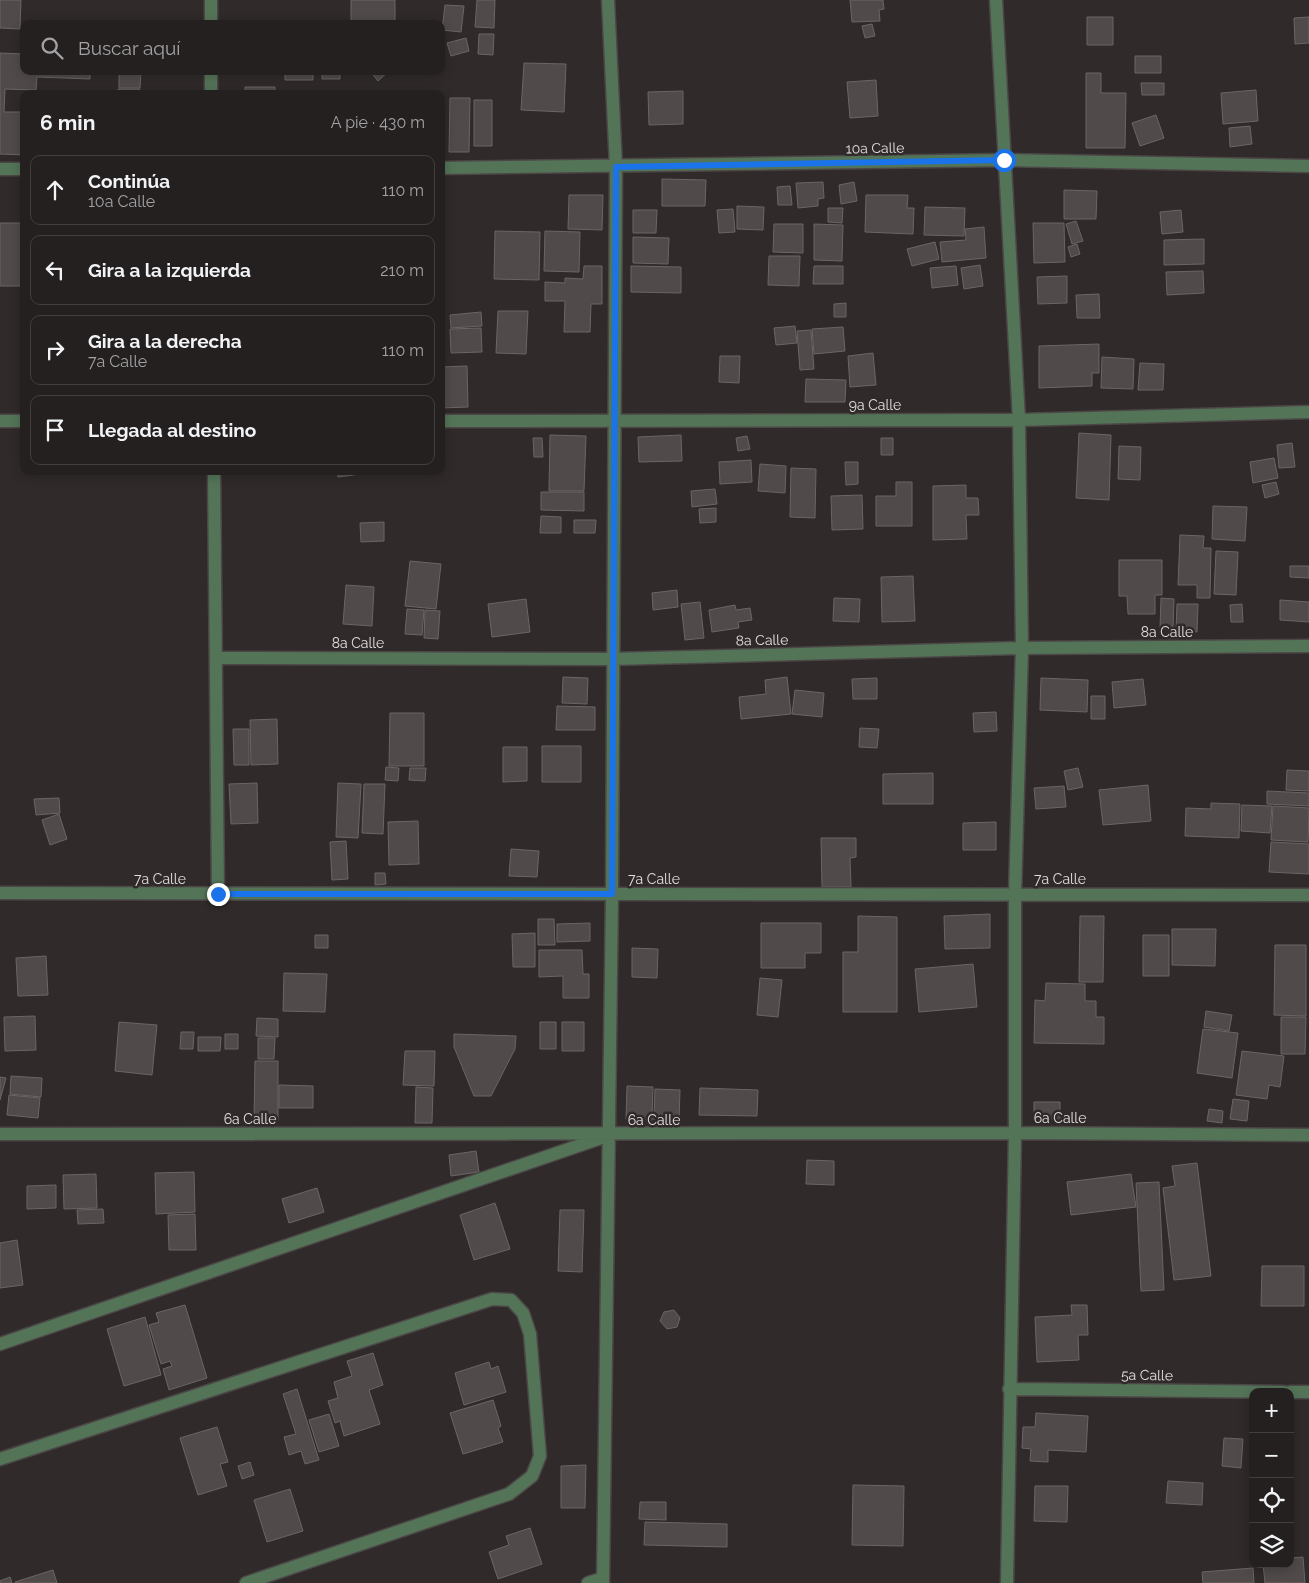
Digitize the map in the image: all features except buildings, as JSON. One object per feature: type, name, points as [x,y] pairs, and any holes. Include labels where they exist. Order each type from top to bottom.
[{"type":"street","points":[[211,0],[211,20]]},
{"type":"street","points":[[996,0],[1019,420],[1022,648],[1015,894],[1015,1133],[1007,1583]]},
{"type":"street","points":[[588,1583],[603,1581],[612,894],[613,421],[616,167],[605,1]]},
{"type":"street","points":[[211,75],[211,90]]},
{"type":"street","name":"10a Calle","points":[[445,168],[1004,160],[1309,166]]},
{"type":"street","points":[[0,169],[20,169]]},
{"type":"street","name":"9a Calle","points":[[445,421],[1019,420],[1309,412]]},
{"type":"street","points":[[0,421],[20,421]]},
{"type":"street","points":[[214,475],[218,894]]},
{"type":"street","name":"8a Calle","points":[[216,658],[612,659],[1022,648],[1309,646]]},
{"type":"street","name":"7a Calle","points":[[0,893],[1309,895]]},
{"type":"street","name":"6a Calle","points":[[0,1134],[609,1135],[1015,1133],[1309,1135]]},
{"type":"street","points":[[0,1344],[609,1135]]},
{"type":"street","points":[[0,1459],[492,1299],[511,1300],[523,1313],[530,1334],[540,1456],[532,1476],[510,1494],[246,1583]]},
{"type":"street","name":"5a Calle","points":[[1009,1389],[1249,1392]]},
{"type":"street","points":[[1294,1392],[1309,1392]]},
{"type":"route","points":[[218,894],[612,894],[613,421],[616,167],[1004,160]]}]
